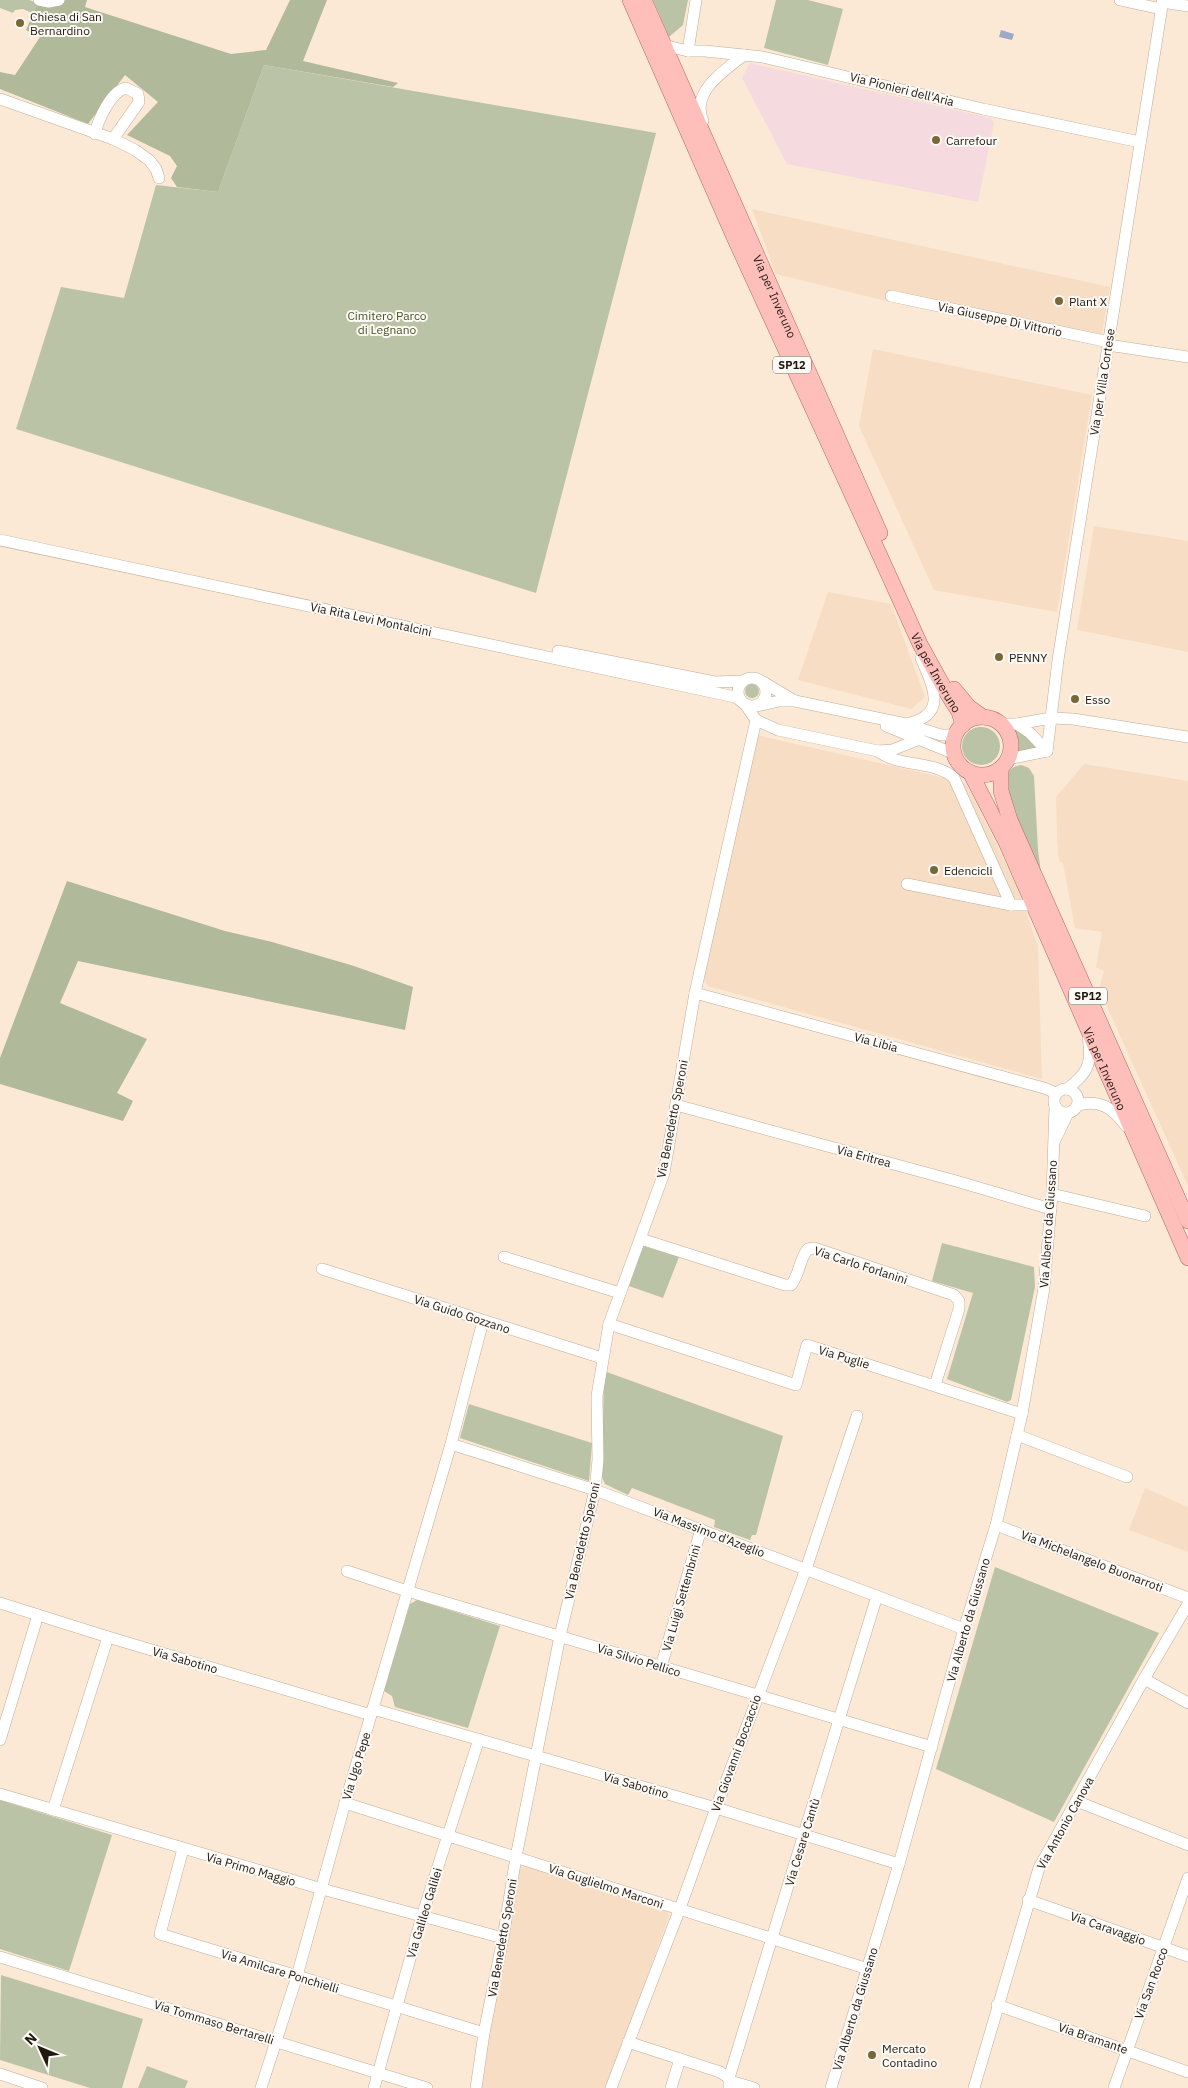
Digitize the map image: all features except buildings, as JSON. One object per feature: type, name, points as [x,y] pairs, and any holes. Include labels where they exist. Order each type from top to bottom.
[{"type":"main road","name":"Via per Inveruno","points":[[630,0],[734,237],[909,618],[929,661],[959,712],[960,730]]},
{"type":"main road","name":"Via per Inveruno","points":[[644,0],[932,648],[957,694],[969,707],[984,718]]},
{"type":"main road","points":[[993,719],[1001,724],[1007,732],[1011,750],[1004,764],[986,775],[970,772],[958,761],[954,754],[954,744],[960,730],[969,720],[993,719]]},
{"type":"main road","name":"Via per Inveruno","points":[[1004,764],[1001,790],[1010,820],[1188,1222]]},
{"type":"main road","name":"Via per Inveruno","points":[[970,772],[1006,842],[1188,1258]]},
{"type":"street","points":[[39,0],[49,2],[59,0]]},
{"type":"street","points":[[688,51],[696,0]]},
{"type":"street","points":[[1120,0],[1162,7],[1188,6]]},
{"type":"street","name":"Via per Villa Cortese","points":[[1047,751],[1058,660],[1162,7]]},
{"type":"street","name":"Via Pionieri dell'Aria","points":[[663,45],[688,51],[763,57],[984,109],[1140,142]]},
{"type":"street","points":[[744,55],[717,76],[704,92],[699,104],[701,117],[763,260],[768,280]]},
{"type":"street","points":[[95,134],[101,115],[117,92],[126,88],[138,94],[139,102],[113,139]]},
{"type":"street","points":[[0,99],[113,139],[136,150],[149,160],[156,169],[159,178]]},
{"type":"street","name":"Via Giuseppe Di Vittorio","points":[[891,296],[1108,343],[1188,357]]},
{"type":"street","name":"Via Rita Levi Montalcini","points":[[0,532],[543,648],[716,682],[743,680]]},
{"type":"street","name":"Via Rita Levi Montalcini","points":[[0,540],[736,697],[743,703]]},
{"type":"street","name":"Via per Inveruno","points":[[906,724],[917,722],[929,713],[934,705],[935,694],[913,637],[909,618]]},
{"type":"street","points":[[795,701],[751,677],[743,680],[738,693],[756,720],[778,730],[878,751],[892,750],[916,741]]},
{"type":"street","points":[[757,706],[766,696],[766,686],[763,682]]},
{"type":"street","points":[[743,703],[757,706],[779,701],[795,701],[906,724],[940,735],[960,730]]},
{"type":"street","points":[[861,716],[916,741],[954,754]]},
{"type":"street","points":[[1001,724],[1017,724],[1051,718],[1073,719],[1188,737]]},
{"type":"street","name":"Via Benedetto Speroni","points":[[476,2088],[484,2033],[503,1938],[516,1857],[560,1636],[595,1490],[598,1460],[597,1396],[602,1358],[609,1324],[664,1173],[695,992],[756,720]]},
{"type":"street","points":[[1004,764],[1047,751],[1030,733],[1017,724]]},
{"type":"street","points":[[916,741],[909,756],[917,765]]},
{"type":"street","points":[[878,751],[894,760],[946,771],[954,778],[1011,904]]},
{"type":"street","points":[[907,884],[1011,904],[1033,905]]},
{"type":"street","name":"Via Libia","points":[[695,992],[1035,1086],[1062,1091]]},
{"type":"street","points":[[1086,1027],[1091,1051],[1087,1070],[1082,1078],[1062,1091],[1054,1100],[1054,1106],[1060,1112],[1068,1114],[1078,1105],[1098,1103],[1107,1106],[1120,1117],[1136,1140]]},
{"type":"street","points":[[1062,1091],[1076,1094],[1078,1105]]},
{"type":"street","name":"Via Eritrea","points":[[676,1105],[956,1181],[1051,1209]]},
{"type":"street","name":"Via Alberto da Giussano","points":[[831,2088],[899,1864],[964,1629],[996,1525],[1022,1414],[1044,1288],[1052,1194],[1054,1106]]},
{"type":"street","name":"Via Alberto da Giussano","points":[[1054,1142],[1068,1114]]},
{"type":"street","points":[[1169,1179],[1188,1211]]},
{"type":"street","points":[[1052,1194],[1145,1216]]},
{"type":"street","name":"Via Carlo Forlanini","points":[[640,1239],[785,1285],[791,1284],[794,1280],[804,1254],[808,1249],[814,1248],[954,1295],[959,1301],[959,1309],[934,1385]]},
{"type":"street","points":[[504,1257],[620,1293]]},
{"type":"street","name":"Via Guido Gozzano","points":[[322,1269],[602,1358]]},
{"type":"street","name":"Via Ugo Pepe","points":[[261,2088],[297,1976],[345,1802],[451,1444],[484,1321]]},
{"type":"street","name":"Via Puglie","points":[[609,1324],[796,1385],[807,1345],[1022,1414]]},
{"type":"street","name":"Via Giovanni Boccaccio","points":[[611,2088],[680,1911],[716,1808],[806,1569],[857,1416]]},
{"type":"street","points":[[1017,1435],[1127,1477]]},
{"type":"street","name":"Via Massimo d'Azeglio","points":[[451,1444],[595,1490],[964,1629]]},
{"type":"street","name":"Via Michelangelo Buonarroti","points":[[996,1525],[1188,1598]]},
{"type":"street","name":"Via Luigi Settembrini","points":[[661,1667],[701,1529]]},
{"type":"street","name":"Via Silvio Pellico","points":[[347,1571],[407,1591],[932,1747]]},
{"type":"street","name":"Via Cesare Cantù","points":[[730,2082],[838,1719],[877,1596]]},
{"type":"street","name":"Via Sabotino","points":[[0,1603],[108,1637],[372,1712],[479,1739],[899,1864]]},
{"type":"street","name":"Via Antonio Canova","points":[[974,2088],[1039,1868],[1144,1678],[1188,1604]]},
{"type":"street","points":[[0,1740],[38,1615]]},
{"type":"street","points":[[53,1810],[108,1637]]},
{"type":"street","points":[[1144,1678],[1188,1703]]},
{"type":"street","name":"Via Galileo Galilei","points":[[374,2088],[422,1916],[479,1739]]},
{"type":"street","name":"Via Primo Maggio","points":[[0,1794],[322,1889],[503,1938]]},
{"type":"street","name":"Via Guglielmo Marconi","points":[[345,1802],[680,1911],[868,1969]]},
{"type":"street","points":[[1076,1802],[1188,1845]]},
{"type":"street","name":"Via Amilcare Ponchielli","points":[[183,1849],[160,1934],[484,2033]]},
{"type":"street","name":"Via San Rocco","points":[[1114,2088],[1188,1878]]},
{"type":"street","name":"Via Caravaggio","points":[[1028,1900],[1188,1956]]},
{"type":"street","name":"Via Tommaso Bertarelli","points":[[0,1957],[427,2088]]},
{"type":"street","name":"Via Bramante","points":[[997,2005],[1188,2072]]},
{"type":"street","points":[[628,2042],[720,2072],[730,2082],[754,2088]]},
{"type":"street","points":[[671,2088],[680,2059]]},
{"type":"street","points":[[0,2074],[42,2088]]},
{"type":"shaded area","points":[[750,63],[991,118],[994,123],[978,202],[787,164],[742,78]]},
{"type":"shaded area","points":[[752,209],[1110,287],[1100,344],[882,300],[776,274]]},
{"type":"shaded area","points":[[873,349],[1092,395],[1057,612],[934,590],[859,426]]},
{"type":"shaded area","points":[[1094,526],[1188,541],[1188,652],[1077,630]]},
{"type":"shaded area","points":[[828,592],[891,604],[925,697],[911,709],[798,680]]},
{"type":"shaded area","points":[[757,735],[966,783],[1016,885],[1038,946],[1042,1079],[708,986],[703,979]]},
{"type":"shaded area","points":[[1084,764],[1188,781],[1188,1186],[1099,989],[1104,971],[1096,967],[1102,932],[1075,928],[1063,863],[1059,861],[1056,797]]},
{"type":"shaded area","points":[[1145,1488],[1188,1507],[1188,1552],[1129,1530]]},
{"type":"shaded area","points":[[525,1866],[667,1911],[669,1916],[607,2088],[477,2088],[520,1868]]},
{"type":"green space","points":[[0,0],[29,0],[38,3],[34,14],[23,9],[15,10],[13,13],[0,8]]},
{"type":"green space","points":[[66,0],[87,0],[85,7],[231,54],[266,50],[290,0],[327,0],[303,61],[398,83],[393,87],[264,65],[218,192],[177,187],[171,178],[177,166],[170,156],[127,135],[158,102],[125,75],[88,124],[0,89],[0,72],[15,75],[40,37],[26,30],[38,3],[53,5]]},
{"type":"green space","points":[[653,0],[688,0],[683,25],[669,37]]},
{"type":"green space","points":[[776,0],[808,0],[843,9],[828,65],[764,48]]},
{"type":"green space","name":"Cimitero Parco di Legnano","points":[[264,65],[656,133],[536,593],[16,429],[61,287],[124,298],[156,185],[218,192]]},
{"type":"green space","points":[[749,684],[755,684],[759,691],[755,698],[749,698],[745,694],[745,688]]},
{"type":"green space","points":[[981,727],[995,732],[1000,746],[995,760],[981,765],[967,760],[962,746],[967,732]]},
{"type":"green space","points":[[1011,730],[1026,736],[1038,749],[1016,753],[1015,740]]},
{"type":"green space","points":[[1021,765],[1029,768],[1034,776],[1038,850],[1042,880],[1025,842],[1009,795],[1008,773],[1013,768]]},
{"type":"green space","points":[[67,881],[225,931],[272,942],[354,966],[413,987],[405,1030],[78,961],[60,1003],[147,1039],[117,1093],[133,1101],[123,1121],[0,1084],[0,1058]]},
{"type":"green space","points":[[942,1243],[1034,1267],[1035,1287],[1011,1400],[1007,1402],[947,1379],[973,1293],[932,1281]]},
{"type":"green space","points":[[643,1246],[679,1257],[663,1298],[629,1286]]},
{"type":"green space","points":[[604,1371],[783,1436],[756,1535],[752,1535],[750,1540],[714,1527],[715,1520],[632,1488],[628,1495],[605,1484],[602,1477]]},
{"type":"green space","points":[[469,1404],[592,1443],[589,1481],[460,1438]]},
{"type":"green space","points":[[995,1567],[1159,1633],[1054,1822],[936,1769]]},
{"type":"green space","points":[[417,1600],[500,1626],[468,1728],[395,1707],[392,1696],[384,1691],[410,1604]]},
{"type":"green space","points":[[0,1800],[112,1835],[69,1971],[0,1949]]},
{"type":"green space","points":[[1,1975],[143,2019],[122,2088],[90,2088],[0,2060]]},
{"type":"green space","points":[[147,2066],[188,2081],[185,2088],[138,2088]]},
{"type":"water","points":[[1001,30],[1014,34],[1012,40],[999,37]]},
{"type":"place","name":"Chiesa di San Bernardino","points":[[20,23]]},
{"type":"place","name":"Carrefour","points":[[936,140]]},
{"type":"place","name":"Plant X","points":[[1059,301]]},
{"type":"place","name":"PENNY","points":[[999,657]]},
{"type":"place","name":"Esso","points":[[1075,699]]},
{"type":"place","name":"Edencicli","points":[[934,870]]},
{"type":"place","name":"Mercato Contadino","points":[[872,2055]]}]
